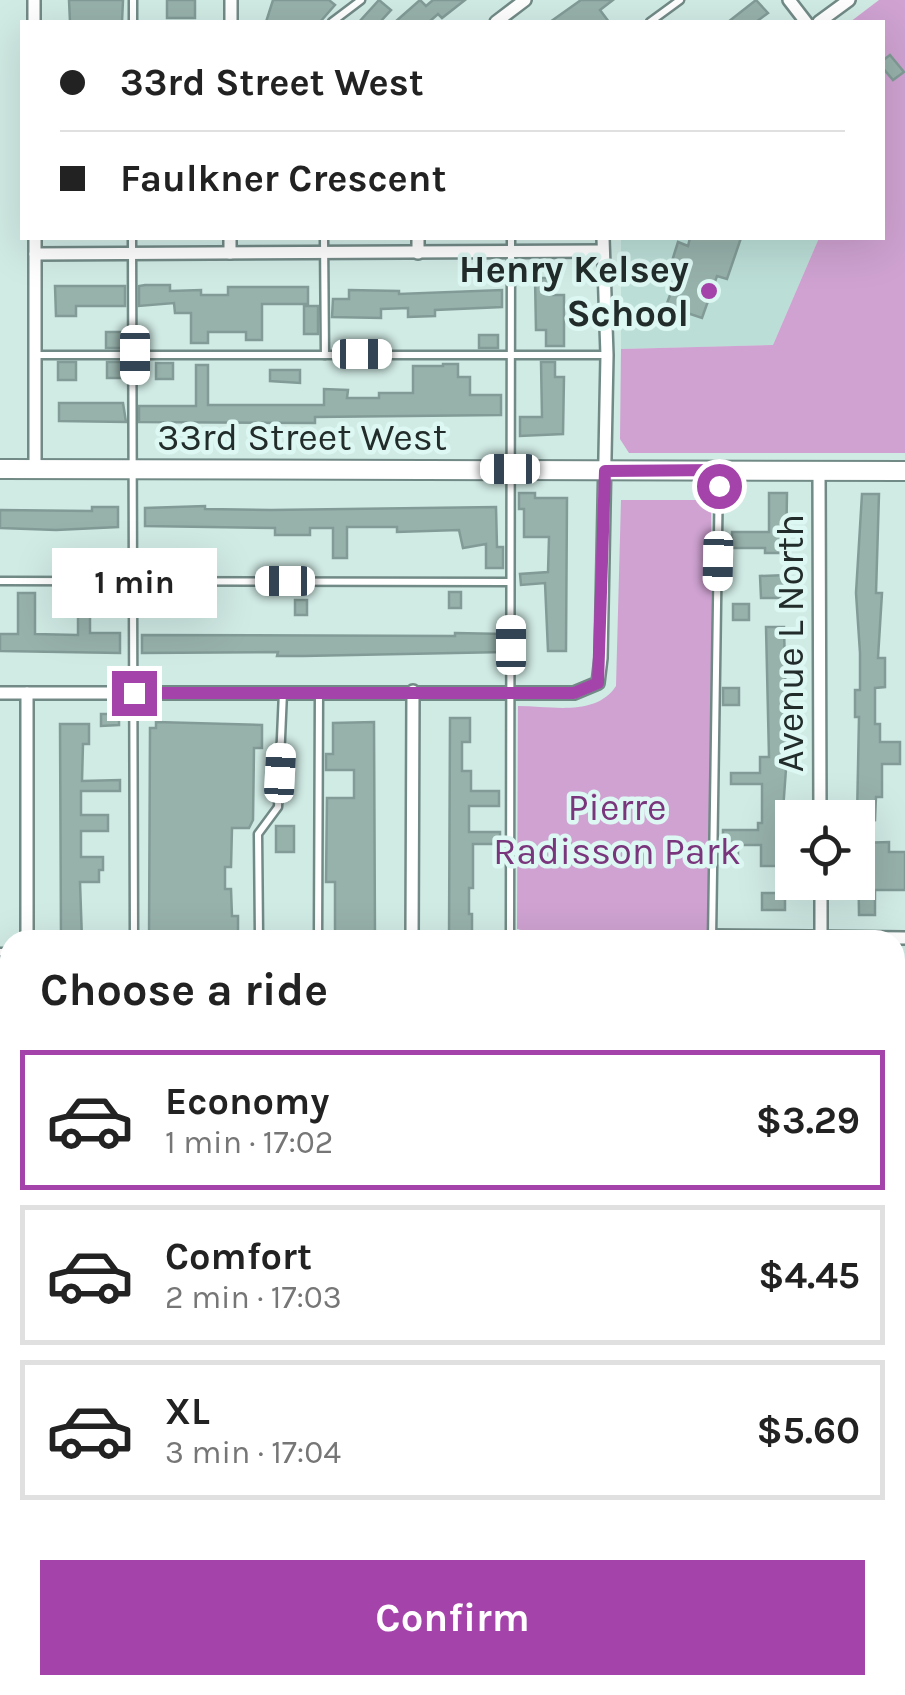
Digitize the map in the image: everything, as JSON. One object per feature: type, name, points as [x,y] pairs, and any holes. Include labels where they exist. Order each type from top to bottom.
[{"type":"main road","name":"33rd Street West","points":[[0,469],[905,470]]},
{"type":"street","points":[[499,20],[525,0]]},
{"type":"street","points":[[789,0],[804,20]]},
{"type":"street","points":[[822,20],[849,0]]},
{"type":"street","points":[[34,240],[34,469]]},
{"type":"street","points":[[230,240],[230,253]]},
{"type":"street","points":[[418,240],[418,253]]},
{"type":"street","points":[[0,692],[574,693],[598,683],[605,471],[602,244],[511,244],[418,253],[35,254]]},
{"type":"street","name":"Avenue L North","points":[[819,469],[820,800]]},
{"type":"street","points":[[412,691],[412,930]]},
{"type":"street","points":[[27,693],[27,930]]},
{"type":"street","points":[[820,900],[821,930]]},
{"type":"lane","points":[[335,20],[361,0]]},
{"type":"lane","points":[[653,20],[680,0]]},
{"type":"lane","points":[[132,240],[134,930]]},
{"type":"lane","points":[[324,240],[324,354]]},
{"type":"lane","points":[[510,930],[511,244]]},
{"type":"lane","points":[[34,355],[606,354]]},
{"type":"lane","points":[[712,930],[719,470]]},
{"type":"lane","points":[[0,581],[510,582]]},
{"type":"lane","points":[[259,930],[258,834],[278,808],[283,691]]},
{"type":"lane","points":[[318,930],[319,691]]},
{"type":"shaded area","name":"Henry Kelsey School","points":[[621,240],[818,240],[773,345],[621,349]]},
{"type":"green space","points":[[879,0],[905,0],[905,453],[629,453],[620,439],[621,349],[773,345],[818,240],[885,240],[885,20],[853,20]]},
{"type":"green space","name":"Pierre Radisson Park","points":[[621,500],[711,500],[714,930],[517,929],[518,706],[585,706],[607,696],[616,686]]},
{"type":"building","points":[[69,0],[123,0],[122,20],[70,20]]},
{"type":"building","points":[[167,0],[195,0],[195,18],[167,18]]},
{"type":"building","points":[[273,0],[329,0],[335,5],[322,20],[267,20]]},
{"type":"building","points":[[379,0],[391,10],[382,20],[361,20]]},
{"type":"building","points":[[420,0],[426,6],[433,0],[465,0],[442,18],[438,14],[431,20],[397,20]]},
{"type":"building","points":[[581,0],[613,0],[600,10],[608,20],[553,20]]},
{"type":"building","points":[[756,0],[768,13],[759,20],[731,20]]},
{"type":"building","points":[[890,55],[904,72],[893,80],[885,71],[885,59]]},
{"type":"building","points":[[690,240],[740,240],[727,279],[717,276],[702,318],[666,306],[681,265],[672,261],[678,242],[688,246]]},
{"type":"building","points":[[535,278],[553,278],[553,295],[564,295],[564,346],[546,346],[546,330],[536,330]]},
{"type":"building","points":[[170,285],[170,291],[201,290],[201,295],[228,295],[228,287],[308,287],[308,304],[262,304],[262,340],[246,340],[246,332],[208,332],[208,343],[191,343],[191,313],[175,313],[174,303],[139,306],[139,286]]},
{"type":"building","points":[[55,286],[125,286],[125,306],[76,306],[76,316],[56,316]]},
{"type":"building","points":[[349,290],[399,294],[502,290],[502,307],[435,310],[435,316],[408,317],[408,308],[381,309],[381,318],[332,317],[333,299],[349,299]]},
{"type":"building","points":[[304,306],[318,306],[318,334],[304,334]]},
{"type":"building","points":[[106,332],[124,332],[124,348],[106,348]]},
{"type":"building","points":[[479,335],[498,335],[498,348],[479,348]]},
{"type":"building","points":[[58,362],[76,362],[76,380],[58,380]]},
{"type":"building","points":[[107,362],[122,362],[122,378],[107,378]]},
{"type":"building","points":[[541,362],[555,362],[555,377],[564,377],[563,434],[520,436],[520,417],[542,417]]},
{"type":"building","points":[[156,363],[173,363],[173,379],[156,379]]},
{"type":"building","points":[[458,364],[458,377],[470,377],[470,395],[501,395],[501,415],[315,417],[315,423],[139,422],[139,406],[196,406],[196,365],[208,365],[208,405],[324,405],[324,389],[348,390],[347,398],[413,393],[413,366]]},
{"type":"building","points":[[270,370],[300,370],[300,383],[270,381]]},
{"type":"building","points":[[59,403],[123,403],[126,422],[59,421]]},
{"type":"building","points":[[519,493],[535,493],[535,498],[567,498],[566,651],[548,651],[545,583],[521,585],[520,574],[548,572],[549,537],[524,537],[524,509],[519,509]]},
{"type":"building","points":[[769,493],[787,493],[786,553],[765,553],[765,548],[732,548],[732,532],[769,532]]},
{"type":"building","points":[[862,494],[879,494],[876,593],[882,593],[878,658],[885,658],[885,687],[875,688],[875,724],[880,724],[880,742],[900,742],[900,764],[882,764],[882,797],[876,797],[875,820],[875,800],[857,800],[859,717],[855,717],[855,690],[860,690],[860,653],[856,593]]},
{"type":"building","points":[[92,507],[118,507],[118,527],[0,528],[0,510],[92,511]]},
{"type":"building","points":[[496,507],[497,547],[503,547],[503,568],[486,568],[486,544],[463,548],[459,530],[397,532],[397,527],[347,527],[347,558],[333,558],[333,528],[310,528],[310,535],[275,535],[275,528],[145,526],[145,508],[271,510]]},
{"type":"building","points":[[142,552],[158,552],[158,569],[142,569]]},
{"type":"building","points":[[198,556],[209,556],[209,574],[197,574]]},
{"type":"building","points":[[787,575],[788,598],[761,598],[760,576]]},
{"type":"building","points":[[78,591],[90,591],[90,633],[120,633],[120,653],[0,651],[0,634],[18,634],[18,593],[35,593],[35,634],[78,635]]},
{"type":"building","points":[[176,592],[192,592],[192,609],[162,609],[162,598],[176,598]]},
{"type":"building","points":[[449,592],[461,592],[461,608],[449,608]]},
{"type":"building","points":[[295,600],[307,600],[307,615],[295,615]]},
{"type":"building","points":[[733,604],[749,604],[749,620],[733,620]]},
{"type":"building","points":[[766,627],[784,627],[787,755],[784,800],[775,800],[775,866],[761,866],[761,845],[738,845],[738,863],[723,863],[723,830],[758,830],[758,823],[762,823],[762,784],[731,784],[731,773],[760,773],[760,757],[769,757]]},
{"type":"building","points":[[504,634],[504,652],[303,656],[277,656],[278,652],[142,653],[142,635]]},
{"type":"building","points":[[723,688],[739,688],[739,705],[723,705]]},
{"type":"building","points":[[101,714],[119,714],[119,725],[101,726]]},
{"type":"building","points":[[450,718],[470,718],[470,742],[462,742],[462,771],[471,771],[471,791],[499,791],[499,806],[469,806],[469,832],[500,832],[500,844],[473,844],[473,888],[469,888],[472,930],[449,930]]},
{"type":"building","points":[[156,722],[262,725],[262,748],[254,748],[253,820],[249,828],[232,828],[231,867],[225,867],[225,889],[231,889],[232,916],[238,916],[238,930],[149,930],[150,728],[156,728]]},
{"type":"building","points":[[374,722],[375,930],[335,930],[335,882],[326,882],[327,798],[354,798],[354,770],[326,770],[326,754],[333,754],[333,723]]},
{"type":"building","points":[[60,724],[89,724],[89,744],[83,744],[82,781],[120,780],[120,791],[81,791],[81,815],[108,815],[108,831],[81,831],[81,857],[103,857],[103,870],[99,870],[99,882],[80,882],[82,930],[61,930]]},
{"type":"building","points":[[276,826],[294,826],[294,852],[276,852]]},
{"type":"building","points":[[875,842],[889,842],[889,852],[905,852],[905,890],[875,890]]},
{"type":"building","points":[[762,893],[775,893],[775,900],[785,900],[785,910],[762,910]]},
{"type":"building","points":[[859,900],[875,900],[875,915],[859,915]]},
{"type":"place","name":"Henry Kelsey School","points":[[709,291]]},
{"type":"route","points":[[134,693],[574,693],[598,683],[605,471],[719,470],[719,486]]}]
